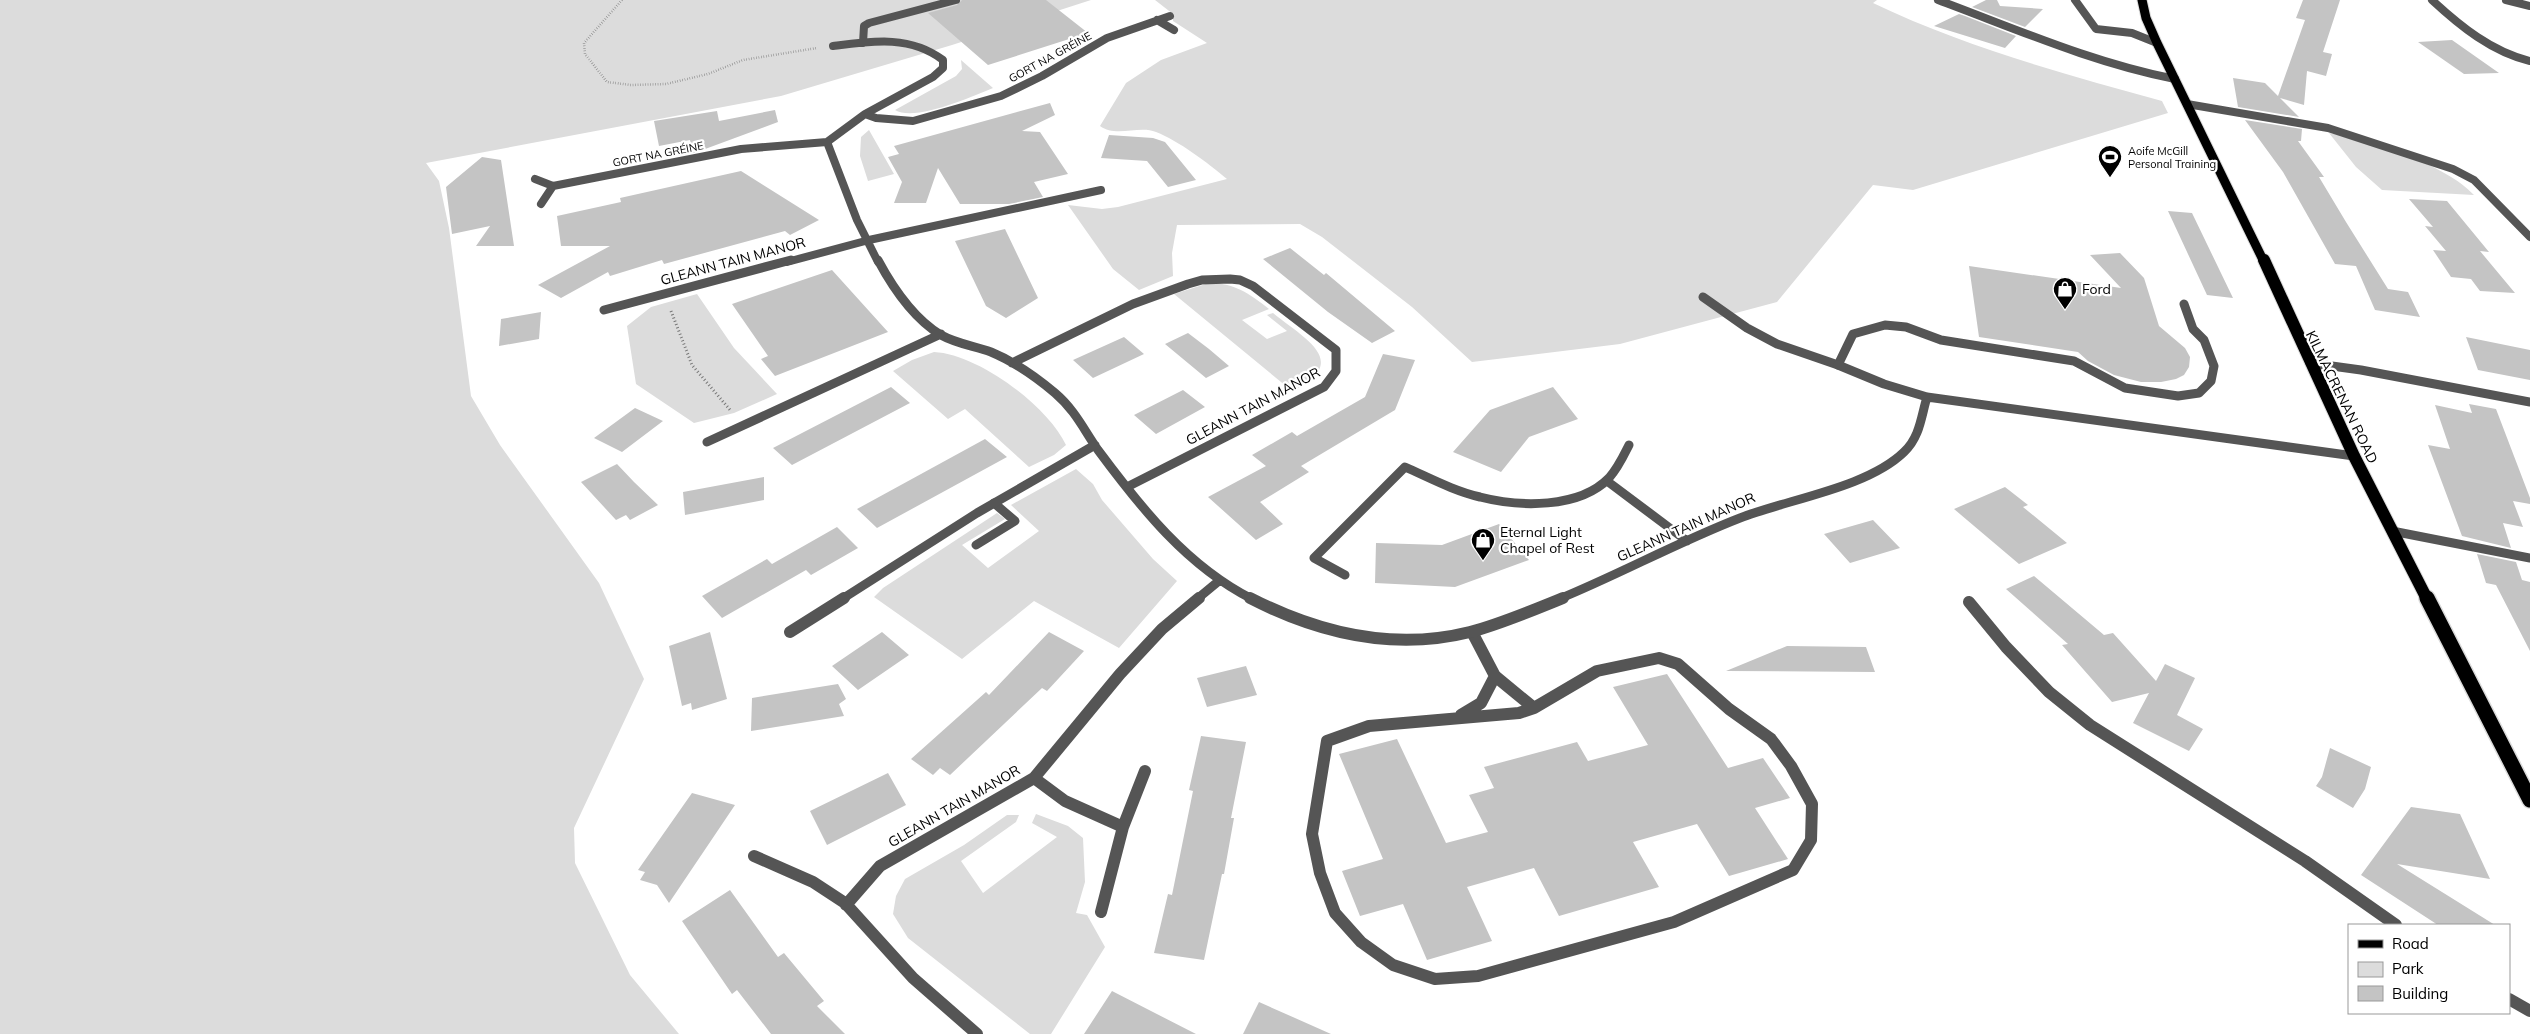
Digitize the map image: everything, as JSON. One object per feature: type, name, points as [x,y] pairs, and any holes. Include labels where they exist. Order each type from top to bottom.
[{"type":"main road","name":"KILMACRENAN ROAD","points":[[2142,0],[2146,18],[2157,43],[2252,236],[2354,456],[2530,800]]},
{"type":"street","points":[[863,43],[864,26],[869,22],[956,0]]},
{"type":"street","points":[[1938,0],[2107,61],[2174,78]]},
{"type":"street","points":[[2075,0],[2096,29],[2132,33],[2157,43]]},
{"type":"street","points":[[2432,0],[2445,13],[2500,49],[2514,57],[2530,61]]},
{"type":"street","points":[[2506,0],[2530,6]]},
{"type":"street","name":"GORT NA GRÉINE","points":[[865,114],[876,118],[913,121],[1001,96],[1044,75],[1107,38],[1170,16]]},
{"type":"street","points":[[1157,20],[1174,30]]},
{"type":"street","points":[[833,46],[909,42],[923,46],[943,60],[943,68],[933,76],[865,114],[827,142],[843,190],[869,240]]},
{"type":"street","points":[[2187,104],[2328,128],[2376,142],[2453,169],[2474,180],[2530,237]]},
{"type":"street","name":"GORT NA GRÉINE","points":[[553,186],[741,149],[827,142]]},
{"type":"street","points":[[535,179],[553,186],[541,204]]},
{"type":"street","name":"GLEANN TAIN MANOR","points":[[604,310],[869,240],[1101,190]]},
{"type":"street","name":"GLEANN TAIN MANOR","points":[[869,240],[883,272],[907,303],[941,334],[991,352],[1012,363],[1067,403],[1085,424],[1095,445],[1126,487],[1153,520],[1180,548],[1220,580],[1277,611],[1327,631],[1389,639],[1426,639],[1472,632],[1538,609],[1687,540],[1742,517],[1855,480],[1883,468],[1903,455],[1915,439],[1927,397]]},
{"type":"street","name":"GLEANN TAIN MANOR","points":[[1012,363],[1133,304],[1188,284],[1217,279],[1240,280],[1253,286],[1336,350],[1339,365],[1335,378],[1324,387],[1225,439],[1126,487]]},
{"type":"street","points":[[1703,297],[1746,328],[1777,344],[1884,384],[1927,397],[2354,456]]},
{"type":"street","points":[[1838,366],[1853,334],[1885,325],[1906,327],[1941,340],[2074,361],[2125,388],[2178,396],[2199,393],[2211,381],[2214,366],[2204,340],[2193,329],[2184,304]]},
{"type":"street","points":[[707,442],[941,334]]},
{"type":"street","points":[[2310,363],[2361,370],[2530,402]]},
{"type":"street","points":[[790,632],[994,503],[1095,445]]},
{"type":"street","points":[[1345,575],[1314,558],[1406,467],[1462,492],[1492,500],[1528,502],[1569,498],[1595,490],[1607,481],[1624,462],[1628,445]]},
{"type":"street","points":[[1607,481],[1687,540]]},
{"type":"street","points":[[976,545],[1015,521],[994,503]]},
{"type":"street","points":[[2392,531],[2530,558]]},
{"type":"street","name":"GLEANN TAIN MANOR","points":[[846,905],[880,866],[1034,778],[1120,674],[1162,629],[1220,580]]},
{"type":"street","points":[[1969,602],[2006,648],[2049,692],[2090,725],[2305,861],[2395,924]]},
{"type":"street","points":[[1472,632],[1495,676],[1534,708]]},
{"type":"street","points":[[1659,658],[1678,664],[1729,710],[1771,739],[1791,766],[1812,804],[1811,840],[1793,870],[1674,922],[1478,976],[1435,979],[1393,966],[1362,942],[1335,913],[1320,873],[1312,834],[1327,741],[1369,726],[1458,717],[1519,713],[1534,708],[1597,671],[1659,658]]},
{"type":"street","points":[[1458,717],[1481,703],[1495,676]]},
{"type":"street","points":[[1101,912],[1123,827],[1145,771]]},
{"type":"street","points":[[1034,778],[1057,798],[1123,827]]},
{"type":"street","points":[[754,856],[783,867],[831,893],[846,905],[908,975],[950,1014],[977,1034]]},
{"type":"street","points":[[2510,1000],[2530,1011]]},
{"type":"path","points":[[622,0],[584,42],[585,54],[607,82],[631,85],[666,84],[708,74],[743,60],[833,46]]},
{"type":"path","points":[[663,294],[681,334],[692,366],[743,426]]},
{"type":"green space","points":[[0,0],[1091,0],[952,45],[781,96],[426,163],[439,181],[449,228],[471,396],[500,445],[599,583],[644,679],[574,828],[575,863],[630,975],[679,1034],[0,1034]]},
{"type":"green space","points":[[1155,0],[1877,0],[1873,3],[1908,19],[1979,46],[2052,70],[2162,101],[2168,113],[1913,190],[1873,185],[1777,302],[1620,344],[1472,362],[1412,307],[1322,237],[1300,224],[1177,225],[1172,253],[1173,276],[1139,290],[1113,269],[1068,205],[1102,209],[1118,207],[1227,179],[1184,147],[1156,132],[1149,130],[1113,131],[1100,126],[1126,83],[1161,60],[1207,43],[1173,21],[1173,14]]},
{"type":"green space","points":[[961,60],[993,88],[929,111],[904,113],[895,110],[956,76],[962,69]]},
{"type":"green space","points":[[869,130],[894,174],[868,181],[860,156],[861,137]]},
{"type":"green space","points":[[2329,133],[2365,141],[2407,155],[2446,174],[2462,184],[2474,195],[2382,190],[2356,167]]},
{"type":"green space","points":[[1209,283],[1218,283],[1241,290],[1269,309],[1242,320],[1267,339],[1287,331],[1267,315],[1273,313],[1309,341],[1321,360],[1319,370],[1310,380],[1292,391],[1174,294]]},
{"type":"green space","points":[[697,294],[734,348],[777,394],[734,413],[694,423],[636,384],[627,326],[651,307]]},
{"type":"green space","points":[[934,352],[952,355],[971,362],[1010,385],[1044,414],[1066,445],[1054,455],[1029,467],[965,409],[948,419],[893,371],[912,360]]},
{"type":"green space","points":[[1076,469],[1093,484],[1102,500],[1153,559],[1177,581],[1119,648],[1034,601],[962,659],[874,597],[883,588],[997,513],[1005,519],[962,545],[988,568],[1039,531],[1011,505]]},
{"type":"green space","points":[[1036,814],[1068,826],[1083,838],[1085,882],[1076,913],[1087,915],[1105,947],[1051,1034],[1030,1034],[908,938],[893,914],[896,896],[905,879],[964,845],[1007,815],[1019,815],[1016,822],[961,861],[983,893],[1057,837],[1032,823]]},
{"type":"building","points":[[962,0],[1046,0],[1088,33],[988,65],[928,13],[957,5]]},
{"type":"building","points":[[1986,0],[1997,0],[2000,6],[2043,9],[2025,27],[1972,7]]},
{"type":"building","points":[[2303,0],[2340,0],[2323,52],[2332,54],[2326,76],[2307,71],[2304,105],[2280,98],[2299,117],[2238,107],[2233,78],[2265,83],[2278,96],[2305,20],[2296,18]]},
{"type":"building","points":[[1959,14],[2016,36],[2005,48],[1934,26]]},
{"type":"building","points":[[2452,40],[2499,73],[2464,74],[2418,42]]},
{"type":"building","points":[[1050,103],[1055,115],[1022,131],[1040,132],[1068,174],[1034,182],[1043,197],[1009,204],[960,204],[938,168],[926,203],[894,203],[902,182],[888,157],[899,154],[894,146]]},
{"type":"building","points":[[775,110],[778,122],[693,153],[690,140],[659,146],[654,121],[717,111],[719,121]]},
{"type":"building","points":[[2245,120],[2302,129],[2301,141],[2298,141],[2324,177],[2319,177],[2388,289],[2408,292],[2420,317],[2375,310],[2356,266],[2335,264],[2283,172]]},
{"type":"building","points":[[1109,135],[1153,138],[1165,142],[1196,180],[1168,187],[1147,161],[1101,158]]},
{"type":"building","points":[[482,157],[501,160],[514,246],[476,246],[490,226],[452,234],[446,187]]},
{"type":"building","points":[[741,171],[819,220],[790,235],[785,231],[664,264],[662,260],[610,276],[608,272],[561,298],[538,285],[610,246],[561,246],[557,216],[621,202],[620,198]]},
{"type":"building","points":[[2409,199],[2447,201],[2489,252],[2480,251],[2515,293],[2480,291],[2471,279],[2451,277],[2433,250],[2446,251],[2425,226],[2433,227]]},
{"type":"building","points":[[2168,211],[2192,213],[2233,298],[2207,295]]},
{"type":"building","points":[[1005,229],[1038,298],[1006,318],[986,306],[955,241]]},
{"type":"building","points":[[1290,248],[1324,275],[1326,273],[1395,331],[1372,343],[1328,312],[1263,259]]},
{"type":"building","name":"Ford","points":[[2120,253],[2144,278],[2159,326],[2185,348],[2190,357],[2189,367],[2184,375],[2161,382],[2141,382],[2114,375],[2088,361],[2078,352],[1979,337],[1969,266],[2121,288],[2090,255]]},
{"type":"building","points":[[832,270],[888,332],[775,376],[761,359],[768,356],[732,304]]},
{"type":"building","points":[[541,312],[539,339],[499,346],[501,319]]},
{"type":"building","points":[[1188,333],[1229,366],[1206,378],[1165,344]]},
{"type":"building","points":[[1124,337],[1144,354],[1093,378],[1073,360]]},
{"type":"building","points":[[2466,337],[2530,350],[2530,380],[2478,370]]},
{"type":"building","points":[[1383,354],[1415,360],[1395,410],[1301,466],[1309,472],[1260,502],[1283,524],[1256,540],[1208,497],[1266,466],[1252,455],[1292,432],[1297,436],[1365,397]]},
{"type":"building","points":[[891,387],[910,403],[792,465],[773,448]]},
{"type":"building","points":[[1553,387],[1578,419],[1529,437],[1501,472],[1453,452],[1490,410]]},
{"type":"building","points":[[1183,390],[1205,407],[1156,434],[1134,415]]},
{"type":"building","points":[[2469,404],[2496,409],[2530,498],[2530,504],[2513,501],[2523,527],[2503,523],[2511,548],[2462,536],[2428,445],[2450,449],[2435,405],[2472,413]]},
{"type":"building","points":[[635,408],[663,421],[622,452],[594,438]]},
{"type":"building","points":[[985,439],[1007,457],[877,528],[857,509]]},
{"type":"building","points":[[617,464],[658,505],[630,520],[626,515],[616,520],[581,482]]},
{"type":"building","points":[[764,477],[764,500],[685,515],[683,492]]},
{"type":"building","points":[[2005,487],[2028,505],[2023,507],[2067,543],[2019,564],[1954,509]]},
{"type":"building","points":[[1873,520],[1900,548],[1850,563],[1824,534]]},
{"type":"building","points":[[1499,524],[1529,560],[1455,587],[1375,583],[1376,543],[1442,545]]},
{"type":"building","points":[[837,527],[858,548],[811,575],[806,570],[722,618],[702,596],[767,559],[772,564]]},
{"type":"building","points":[[2477,554],[2516,562],[2522,580],[2530,582],[2530,651],[2496,585],[2486,583]]},
{"type":"building","points":[[2034,576],[2104,635],[2113,633],[2156,681],[2165,664],[2195,678],[2177,715],[2203,729],[2189,751],[2133,723],[2149,693],[2112,702],[2062,645],[2068,644],[2006,589]]},
{"type":"building","points":[[710,632],[727,699],[692,710],[691,703],[682,706],[669,646]]},
{"type":"building","points":[[882,632],[909,655],[858,690],[832,666]]},
{"type":"building","points":[[1049,632],[1084,651],[1047,691],[1042,688],[950,775],[940,768],[933,775],[911,759],[986,692],[989,695]]},
{"type":"building","points":[[1787,646],[1866,647],[1875,672],[1726,671]]},
{"type":"building","points":[[1246,666],[1257,695],[1207,707],[1197,678]]},
{"type":"building","points":[[1667,674],[1728,768],[1763,758],[1790,798],[1755,808],[1788,859],[1729,876],[1697,824],[1633,842],[1659,887],[1559,916],[1534,868],[1467,887],[1492,941],[1427,960],[1403,904],[1360,916],[1342,871],[1383,859],[1339,754],[1397,739],[1446,843],[1488,832],[1469,795],[1494,788],[1484,767],[1577,742],[1588,761],[1648,745],[1613,687]]},
{"type":"building","points":[[838,684],[846,699],[839,704],[844,716],[751,731],[752,698]]},
{"type":"building","points":[[1201,736],[1246,742],[1231,818],[1234,818],[1224,874],[1222,874],[1204,960],[1154,953],[1168,894],[1172,895],[1193,791],[1189,790]]},
{"type":"building","points":[[2330,748],[2371,767],[2365,789],[2353,808],[2316,786],[2322,777]]},
{"type":"building","points":[[888,773],[906,805],[827,845],[810,811]]},
{"type":"building","points":[[692,793],[735,805],[669,903],[657,885],[640,880],[645,872],[638,870]]},
{"type":"building","points":[[2411,807],[2460,814],[2490,879],[2397,864],[2493,924],[2436,924],[2361,875]]},
{"type":"building","points":[[730,890],[778,957],[784,953],[824,1001],[817,1006],[845,1034],[771,1034],[737,990],[732,994],[682,921]]},
{"type":"building","points":[[1112,991],[1151,1011],[1196,1034],[1084,1034]]},
{"type":"building","points":[[1259,1002],[1331,1034],[1243,1034]]},
{"type":"place","name":"Aoife McGill Personal Training","points":[[2110,178]]},
{"type":"place","name":"Ford","points":[[2065,310]]},
{"type":"place","name":"Eternal Light Chapel of Rest","points":[[1483,561]]}]
